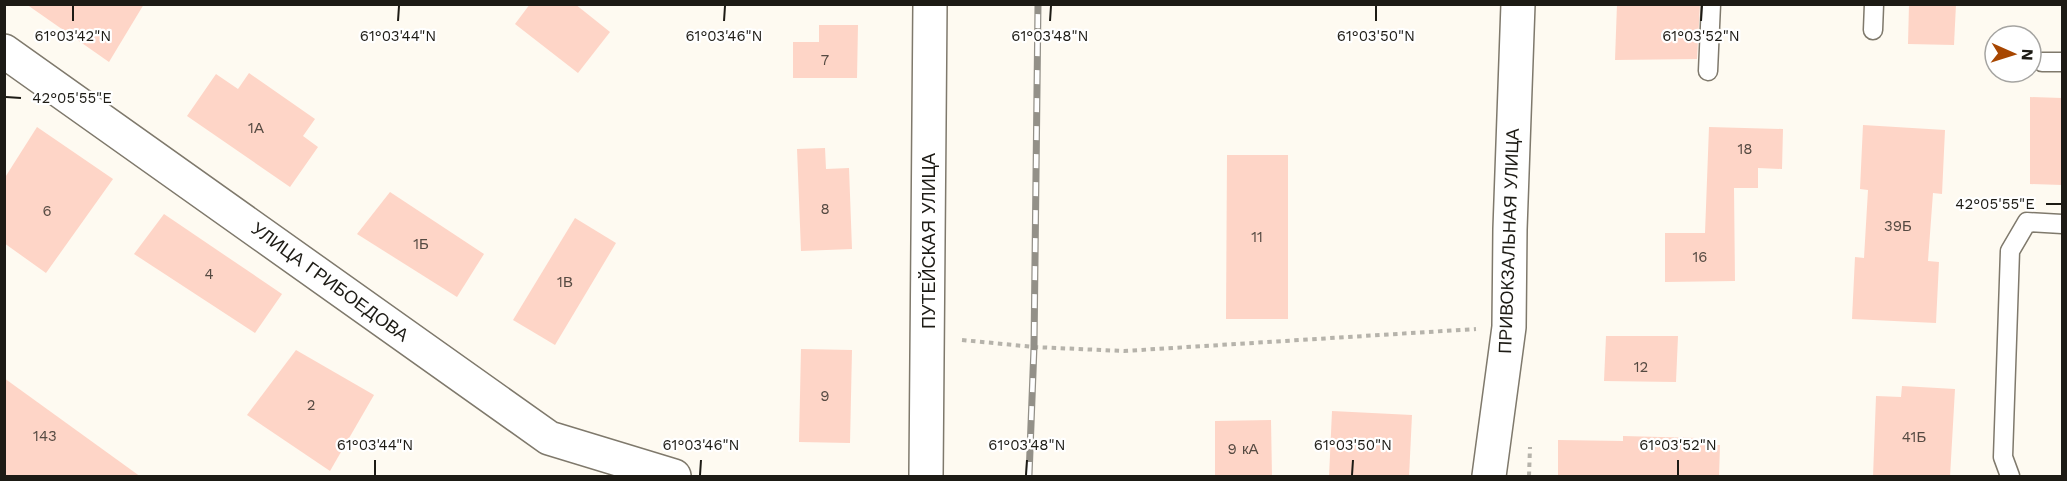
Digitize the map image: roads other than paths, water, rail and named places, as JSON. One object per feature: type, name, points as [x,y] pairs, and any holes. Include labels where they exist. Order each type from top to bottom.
[{"type":"street","name":"ПУТЕЙСКАЯ УЛИЦА","points":[[926,477],[929,337],[930,4]]},
{"type":"street","name":"ПРИВОКЗАЛЬНАЯ УЛИЦА","points":[[1489,477],[1509,327],[1518,4]]},
{"type":"street","name":"УЛИЦА ГРИБОЕДОВА","points":[[4,51],[549,438],[674,477]]},
{"type":"lane","points":[[1708,71],[1711,4]]},
{"type":"lane","points":[[1873,30],[1874,4]]},
{"type":"lane","points":[[2043,62],[2062,62]]},
{"type":"lane","points":[[2010,477],[2003,457],[2010,251],[2027,222],[2062,224]]},
{"type":"railway","points":[[1029,476],[1034,347],[1038,4]]}]
